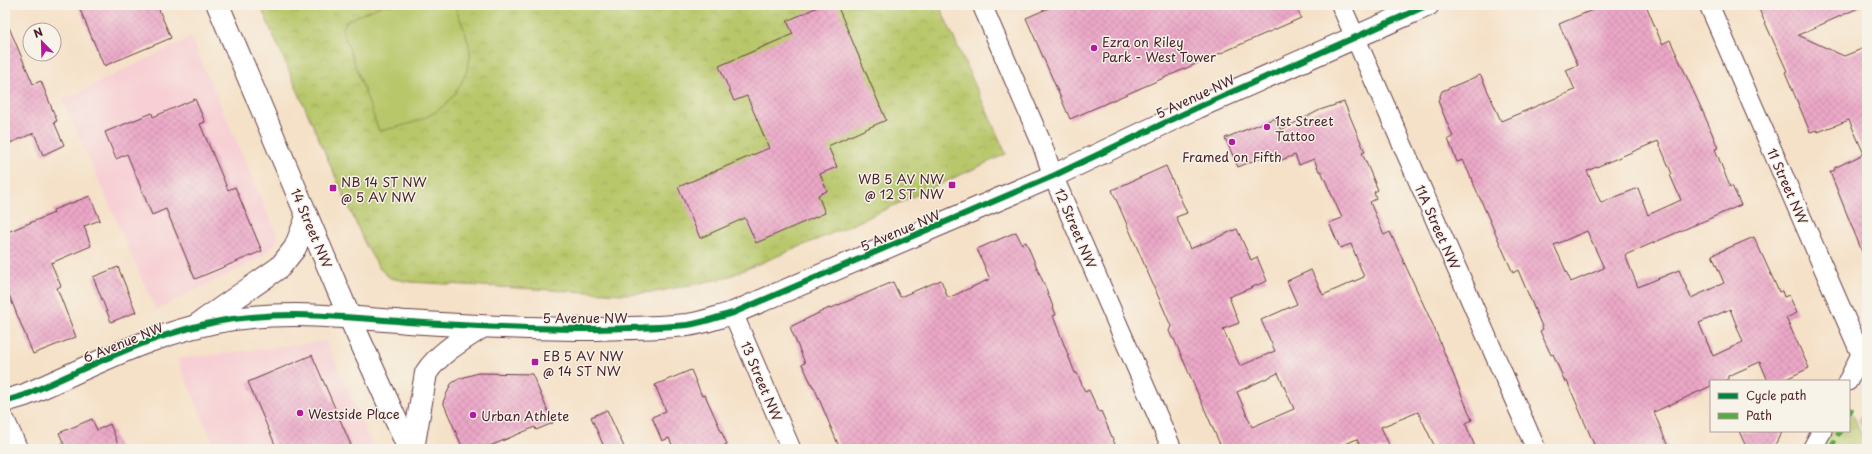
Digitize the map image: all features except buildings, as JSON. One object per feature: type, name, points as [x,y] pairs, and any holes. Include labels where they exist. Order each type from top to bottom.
[{"type":"street","name":"14 Street NW","points":[[218,5],[349,316],[409,449]]},
{"type":"street","name":"12 Street NW","points":[[982,5],[1042,144],[1053,176],[1172,449]]},
{"type":"street","name":"11A Street NW","points":[[1341,5],[1536,449]]},
{"type":"street","name":"5 Avenue NW","points":[[349,316],[482,327],[644,328],[689,324],[733,313],[1053,176],[1198,107],[1355,36],[1428,5]]},
{"type":"street","name":"11 Street NW","points":[[1708,5],[1865,357]]},
{"type":"street","points":[[197,325],[280,267],[295,248],[307,216]]},
{"type":"street","name":"13 Street NW","points":[[733,313],[791,449]]},
{"type":"street","name":"6 Avenue NW","points":[[5,401],[25,395],[139,346],[197,325],[266,316],[349,316]]},
{"type":"street","points":[[413,449],[426,373],[430,366],[454,344],[482,327]]},
{"type":"street","points":[[1849,380],[1865,357]]},
{"type":"street","points":[[5,420],[18,449]]},
{"type":"street","points":[[1812,449],[1821,432]]},
{"type":"shaded area","points":[[191,37],[279,240],[262,257],[156,310],[63,100]]},
{"type":"shaded area","points":[[326,341],[374,449],[216,449],[177,359]]},
{"type":"green space","points":[[260,5],[939,5],[1006,154],[847,227],[725,278],[655,292],[624,294],[410,282],[390,278],[380,269],[366,246]]},
{"type":"green space","points":[[383,5],[454,5],[466,34],[470,55],[469,64],[458,89],[450,100],[441,108],[419,120],[379,131],[342,29],[348,20]]},
{"type":"green space","points":[[1850,413],[1854,416],[1867,449],[1821,449],[1830,432],[1850,432]]},
{"type":"green space","points":[[1863,413],[1867,416],[1867,438],[1859,419]]},
{"type":"marked path","points":[[1850,412],[1852,408]]},
{"type":"marked path","points":[[1830,449],[1839,432]]},
{"type":"cycle path","points":[[5,401],[25,395],[101,361],[153,340],[179,331],[233,319],[277,315],[299,315],[479,326],[597,329],[676,326],[705,321],[733,313],[1053,176],[1198,107],[1428,5]]},
{"type":"place","name":"Ezra on Riley Park - West Tower","points":[[1094,48]]},
{"type":"place","name":"1st Street Tattoo","points":[[1267,127]]},
{"type":"place","name":"Framed on Fifth","points":[[1232,142]]},
{"type":"place","name":"WB 5 AV NW @ 12 ST NW","points":[[952,185]]},
{"type":"place","name":"NB 14 ST NW @ 5 AV NW","points":[[333,188]]},
{"type":"place","name":"EB 5 AV NW @ 14 ST NW","points":[[535,362]]},
{"type":"place","name":"Westside Place","points":[[300,413]]},
{"type":"place","name":"Urban Athlete","points":[[473,415]]}]
